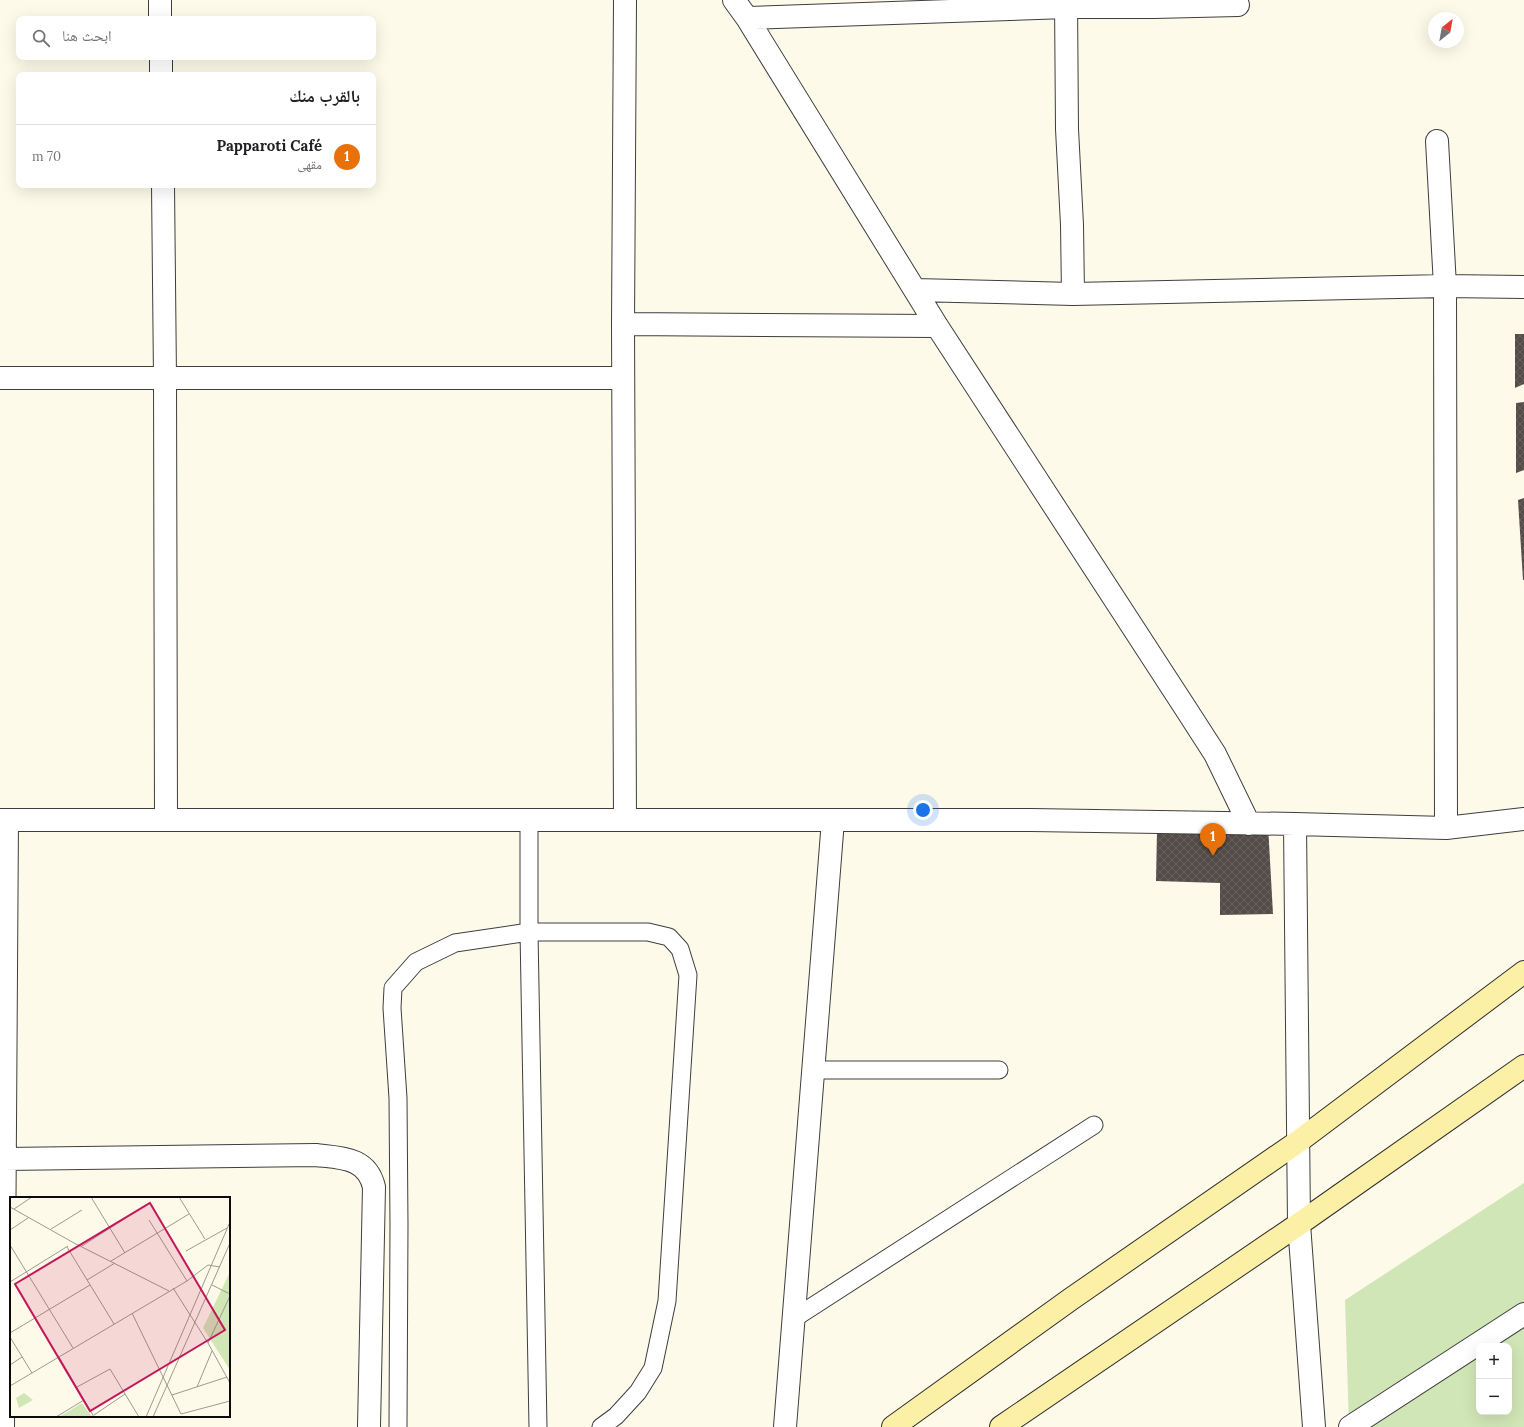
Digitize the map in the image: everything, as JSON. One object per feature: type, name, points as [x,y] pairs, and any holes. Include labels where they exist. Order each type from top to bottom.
[{"type":"street","points":[[160,0],[160,16]]},
{"type":"street","points":[[625,0],[623,324],[625,820]]},
{"type":"street","points":[[734,0],[937,326],[1215,754],[1249,824]]},
{"type":"street","points":[[746,18],[1066,3],[1154,7],[1238,5]]},
{"type":"street","points":[[1066,3],[1067,129],[1074,294]]},
{"type":"street","points":[[161,60],[161,72]]},
{"type":"street","points":[[1437,141],[1445,286],[1446,828]]},
{"type":"street","points":[[163,188],[166,820]]},
{"type":"street","points":[[915,290],[1074,294],[1445,286],[1524,287]]},
{"type":"street","points":[[623,324],[937,326]]},
{"type":"street","points":[[0,378],[623,378]]},
{"type":"street","points":[[3,1427],[2,1304],[5,1159],[4,820],[1031,820],[1446,828],[1524,819]]},
{"type":"street","points":[[785,1427],[833,820]]},
{"type":"street","points":[[1295,824],[1299,1224],[1314,1427]]},
{"type":"street","points":[[893,1427],[1071,1299],[1299,1141],[1524,972]]},
{"type":"street","points":[[1001,1427],[1299,1224],[1524,1066]]},
{"type":"street","points":[[5,1159],[316,1155],[348,1159],[367,1170],[372,1177],[374,1187],[369,1427]]},
{"type":"street","points":[[1350,1427],[1524,1314]]},
{"type":"lane","points":[[529,820],[529,932],[538,1427]]},
{"type":"lane","points":[[398,1427],[398,1098],[392,1008],[394,988],[416,962],[455,943],[529,932],[648,932],[669,937],[680,949],[688,975],[667,1302],[653,1368],[638,1392],[616,1416],[601,1427]]},
{"type":"lane","points":[[813,1070],[999,1070]]},
{"type":"lane","points":[[793,1319],[1094,1125]]},
{"type":"green space","points":[[1524,1183],[1524,1427],[1349,1427],[1345,1300]]},
{"type":"building","points":[[1515,334],[1524,334],[1524,384],[1515,388]]},
{"type":"building","points":[[1524,402],[1524,470],[1516,473],[1516,403]]},
{"type":"building","points":[[1524,498],[1524,580],[1523,580],[1518,500]]},
{"type":"building","points":[[1268,825],[1273,914],[1220,915],[1220,883],[1156,881],[1157,831]]},
{"type":"place","name":"Papparoti Café","points":[[1213,856]]}]
